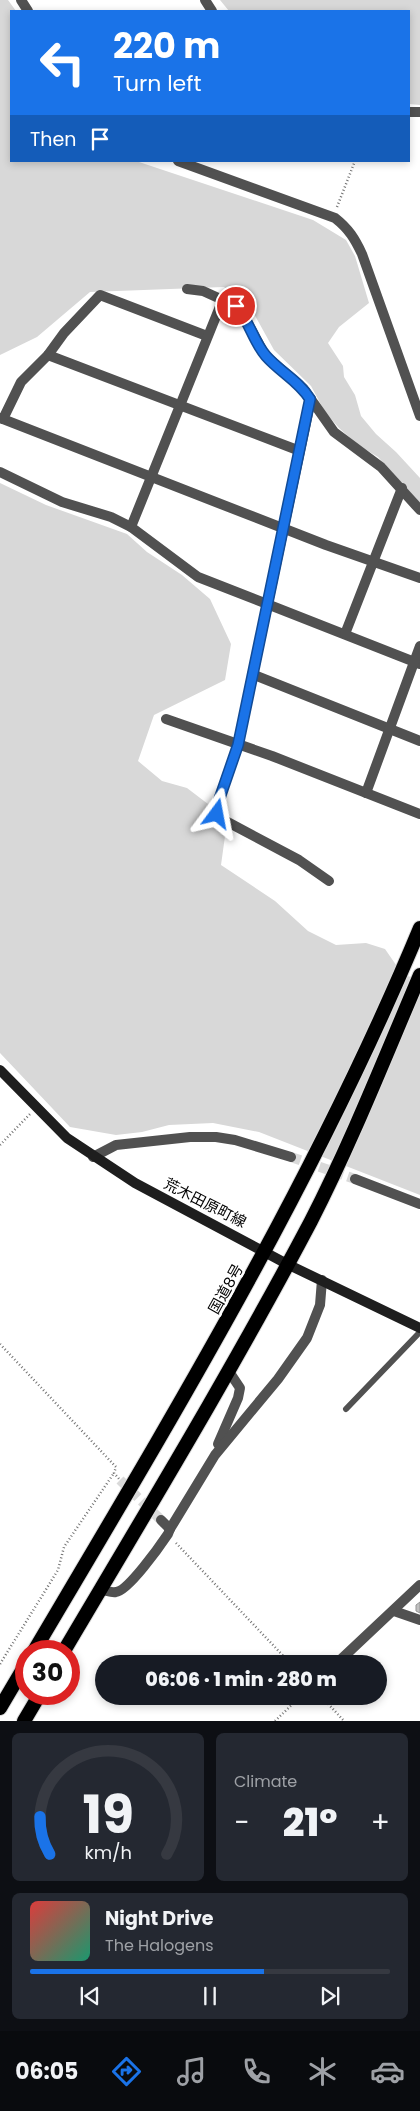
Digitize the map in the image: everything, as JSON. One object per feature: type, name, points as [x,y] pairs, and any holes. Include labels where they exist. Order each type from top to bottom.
[{"type":"highway","name":"国道8号","points":[[41,1640],[202,1368],[265,1252],[389,1003],[420,928]]},
{"type":"highway","points":[[70,1640],[228,1370],[334,1175],[420,975]]},
{"type":"highway","points":[[0,1708],[15,1683]]},
{"type":"highway","points":[[24,1721],[33,1705]]},
{"type":"main road","name":"荒木田原町線","points":[[0,1070],[67,1138],[93,1157],[174,1206],[219,1226],[287,1264],[420,1328]]},
{"type":"street","points":[[181,162],[333,218],[347,227],[358,246],[420,416]]},
{"type":"street","points":[[187,289],[203,291],[236,306],[243,314],[265,355],[303,388],[334,432],[374,460],[402,488],[420,510]]},
{"type":"street","points":[[207,336],[100,295],[78,318],[48,355],[21,382],[2,419],[284,529],[420,578]]},
{"type":"street","points":[[131,527],[223,299]]},
{"type":"street","points":[[48,355],[300,451]]},
{"type":"street","points":[[310,399],[238,745],[219,800],[217,814],[220,818],[307,864],[329,881]]},
{"type":"street","points":[[0,472],[62,502],[111,517],[131,527],[198,577],[417,662]]},
{"type":"street","points":[[345,634],[402,488]]},
{"type":"street","points":[[366,793],[417,662],[420,646]]},
{"type":"street","points":[[252,674],[420,741]]},
{"type":"street","points":[[166,719],[420,814]]},
{"type":"street","points":[[93,1157],[116,1145],[182,1138],[216,1137],[235,1140],[291,1157]]},
{"type":"street","points":[[355,1179],[420,1204]]},
{"type":"street","points":[[215,1454],[278,1378],[307,1338],[320,1305],[322,1280]]},
{"type":"street","points":[[100,1590],[121,1591],[169,1532],[215,1454],[238,1398],[240,1388],[228,1370]]},
{"type":"street","points":[[161,1520],[169,1532]]},
{"type":"street","points":[[346,1655],[420,1585]]},
{"type":"street","points":[[394,1611],[420,1620]]},
{"type":"lane","points":[[346,1409],[420,1332]]},
{"type":"path","points":[[333,218],[354,162]]},
{"type":"path","points":[[0,1144],[36,1108]]},
{"type":"path","points":[[0,1344],[116,1467],[114,1473],[64,1548],[58,1570],[0,1664]]},
{"type":"path","points":[[114,1473],[120,1480]]},
{"type":"path","points":[[169,1532],[283,1655]]},
{"type":"path","points":[[275,1721],[292,1705]]},
{"type":"path","points":[[330,1705],[344,1721]]},
{"type":"shaded area","points":[[0,0],[8,0],[15,10],[10,10],[10,162],[139,162],[313,220],[346,240],[355,256],[369,303],[339,327],[328,343],[343,366],[344,377],[355,395],[361,416],[376,434],[420,478],[420,503],[378,457],[358,445],[339,428],[325,412],[311,386],[274,350],[252,310],[224,287],[90,292],[37,337],[0,355]]},
{"type":"shaded area","points":[[220,0],[420,0],[420,105],[410,104],[410,10],[228,10]]},
{"type":"shaded area","points":[[0,483],[46,505],[127,534],[147,552],[182,575],[210,599],[231,644],[225,680],[154,715],[138,761],[162,781],[187,788],[208,804],[212,823],[226,829],[221,865],[275,901],[308,931],[336,945],[366,943],[385,949],[403,975],[420,979],[420,1195],[259,1132],[213,1123],[169,1125],[142,1132],[116,1135],[70,1127],[0,1053]]},
{"type":"building","points":[[420,1602],[420,1613],[416,1611],[416,1605]]},
{"type":"tunnel","points":[[291,1157],[355,1179]]},
{"type":"tunnel","points":[[120,1480],[161,1520]]},
{"type":"route","points":[[217,814],[219,800],[238,745],[310,399],[303,388],[265,355],[243,314],[236,306]]}]
